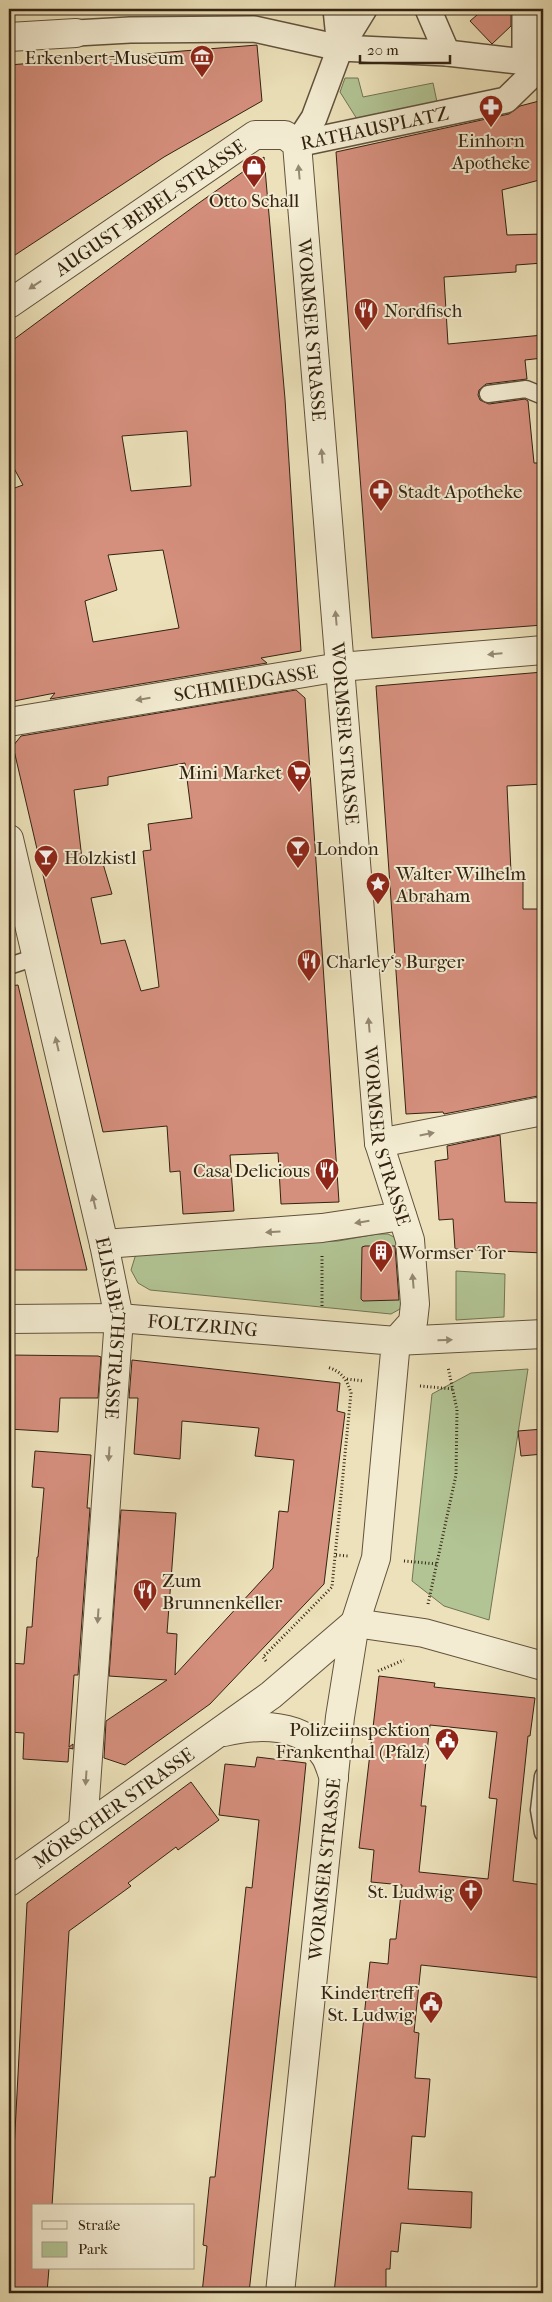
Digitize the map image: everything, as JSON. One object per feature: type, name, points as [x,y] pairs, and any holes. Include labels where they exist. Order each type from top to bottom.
[{"type":"street","name":"RATHAUSPLATZ","points":[[336,9],[340,48]]},
{"type":"street","name":"RATHAUSPLATZ","points":[[297,144],[314,118],[340,48],[364,9]]},
{"type":"street","points":[[428,9],[447,53]]},
{"type":"street","points":[[9,37],[76,33],[131,19],[254,29],[340,48],[447,53],[537,63],[525,9]]},
{"type":"street","name":"RATHAUSPLATZ","points":[[297,144],[506,100],[537,63]]},
{"type":"street","name":"AUGUST-BEBEL-STRASSE","points":[[9,304],[255,135],[286,135],[297,144]]},
{"type":"street","name":"WORMSER STRASSE","points":[[280,2293],[340,1717],[356,1623],[376,1558],[396,1341],[412,1322],[415,1304],[410,1240],[379,1143],[297,144]]},
{"type":"street","name":"SCHMIEDGASSE","points":[[9,722],[340,667],[543,650]]},
{"type":"street","name":"ELISABETHSTRASSE","points":[[9,839],[104,1244],[119,1318],[83,1828]]},
{"type":"street","points":[[379,1143],[543,1111]]},
{"type":"street","points":[[104,1244],[322,1228],[402,1216]]},
{"type":"street","name":"FOLTZRING","points":[[9,1319],[119,1318],[396,1341],[543,1334]]},
{"type":"street","points":[[356,1623],[424,1633],[543,1666]]},
{"type":"street","name":"MÖRSCHER STRASSE","points":[[9,1882],[282,1686],[356,1623]]},
{"type":"street","name":"MÖRSCHER STRASSE","points":[[217,1733],[246,1727],[267,1726],[288,1730],[312,1741],[326,1756],[334,1778]]},
{"type":"lane","points":[[488,394],[526,389],[543,396]]},
{"type":"lane","points":[[9,966],[36,957]]},
{"type":"lane","points":[[543,1776],[538,1810],[543,1833]]},
{"type":"path","points":[[263,1657],[332,1587],[351,1393],[347,1379],[335,1369],[318,1364],[322,1306],[322,1228]]},
{"type":"path","points":[[370,1674],[415,1656],[429,1616],[428,1602],[456,1474],[457,1410],[447,1361],[446,1340]]},
{"type":"green space","points":[[345,78],[358,78],[363,97],[433,83],[437,102],[357,119],[340,92]]},
{"type":"green space","points":[[377,1234],[388,1234],[398,1239],[404,1300],[400,1309],[391,1314],[150,1290],[138,1283],[131,1270],[135,1257],[145,1246],[338,1241]]},
{"type":"green space","points":[[456,1271],[505,1274],[504,1317],[456,1320]]},
{"type":"green space","points":[[528,1369],[489,1620],[444,1606],[412,1581],[432,1394],[471,1373]]},
{"type":"building","points":[[484,9],[511,9],[511,26],[492,44],[470,21]]},
{"type":"building","points":[[257,45],[262,101],[164,157],[9,259],[9,65]]},
{"type":"building","points":[[543,100],[543,179],[502,190],[507,235],[543,234],[543,263],[516,265],[516,272],[444,277],[448,344],[543,335],[543,358],[525,360],[527,379],[486,384],[479,390],[478,395],[480,400],[489,404],[525,399],[528,401],[534,463],[543,463],[543,625],[372,638],[336,152],[509,114],[520,106]]},
{"type":"building","points":[[264,157],[285,399],[301,651],[261,658],[267,663],[50,699],[55,693],[9,702],[9,490],[23,485],[9,459],[9,343]],"holes":[[[187,431],[191,486],[131,491],[122,436]],[[163,550],[179,628],[93,642],[85,601],[117,590],[108,555]]]},
{"type":"building","points":[[543,672],[543,784],[507,786],[511,872],[523,873],[523,909],[543,909],[543,1095],[444,1114],[443,1112],[406,1114],[376,686]]},
{"type":"building","points":[[296,690],[305,698],[339,1202],[281,1204],[278,1153],[230,1155],[234,1211],[183,1214],[180,1171],[170,1172],[167,1126],[103,1132],[13,746],[21,736]],"holes":[[[185,763],[192,818],[148,824],[151,850],[143,851],[159,987],[141,991],[125,940],[101,944],[91,898],[112,894],[101,857],[82,859],[74,790],[108,785],[108,777]]]},
{"type":"building","points":[[18,985],[87,1270],[9,1270],[9,986]]},
{"type":"building","points":[[500,1135],[505,1202],[543,1203],[543,1253],[455,1249],[453,1219],[439,1220],[435,1161],[448,1159],[447,1146]]},
{"type":"building","name":"Wormser Tor","points":[[395,1246],[399,1300],[363,1301],[361,1299],[362,1247]]},
{"type":"building","points":[[9,1355],[101,1357],[98,1398],[60,1398],[58,1432],[9,1429]]},
{"type":"building","points":[[132,1360],[340,1383],[337,1411],[345,1413],[324,1584],[210,1704],[125,1765],[104,1758],[106,1721],[167,1680],[109,1676],[121,1510],[176,1513],[167,1633],[177,1634],[175,1675],[273,1568],[279,1511],[288,1512],[294,1460],[255,1456],[259,1428],[182,1421],[180,1459],[134,1454],[138,1398],[129,1398]]},
{"type":"building","points":[[543,1429],[543,1454],[521,1456],[518,1431]]},
{"type":"building","points":[[35,1451],[91,1455],[87,1508],[90,1508],[78,1675],[74,1675],[69,1747],[73,1744],[73,1749],[69,1748],[68,1762],[23,1759],[24,1733],[9,1732],[9,1663],[24,1664],[27,1627],[32,1627],[44,1488],[32,1487]]},
{"type":"building","points":[[379,1676],[435,1683],[434,1687],[535,1698],[530,1736],[528,1736],[513,1881],[543,1885],[543,1978],[421,1965],[414,2032],[419,2033],[415,2078],[430,2079],[425,2137],[412,2136],[408,2189],[472,2192],[471,2228],[401,2223],[398,2252],[391,2251],[390,2269],[386,2269],[386,2293],[334,2293],[370,1962],[388,1964],[390,1939],[396,1939],[402,1885],[371,1882],[374,1850],[359,1848]],"holes":[[[430,1725],[497,1732],[489,1798],[497,1799],[488,1879],[419,1872],[426,1806],[421,1806]]]},
{"type":"building","points":[[257,1757],[306,1763],[300,1824],[249,2293],[202,2293],[207,2246],[203,2245],[210,2177],[215,2177],[246,1887],[252,1888],[259,1820],[219,1815],[225,1764],[255,1767]]},
{"type":"building","points":[[191,1782],[219,1820],[178,1850],[176,1847],[128,1883],[131,1886],[69,1931],[52,2204],[32,2204],[32,2270],[49,2270],[47,2293],[9,2293],[9,2246],[27,1903]]},
{"type":"place","name":"Erkenbert-Museum","points":[[202,78]]},
{"type":"place","name":"Einhorn Apotheke","points":[[491,128]]},
{"type":"place","name":"Otto Schall","points":[[254,188]]},
{"type":"place","name":"Nordfisch","points":[[366,331]]},
{"type":"place","name":"Stadt Apotheke","points":[[381,512]]},
{"type":"place","name":"Mini Market","points":[[299,793]]},
{"type":"place","name":"London","points":[[298,869]]},
{"type":"place","name":"Holzkistl","points":[[46,878]]},
{"type":"place","name":"Walter Wilhelm Abraham","points":[[378,905]]},
{"type":"place","name":"Charley‘s Burger","points":[[309,982]]},
{"type":"place","name":"Casa Delicious","points":[[327,1191]]},
{"type":"place","name":"Wormser Tor","points":[[381,1273]]},
{"type":"place","name":"Zum Brunnenkeller","points":[[145,1612]]},
{"type":"place","name":"Polizeiinspektion Frankenthal (Pfalz)","points":[[447,1761]]},
{"type":"place","name":"St. Ludwig","points":[[471,1912]]},
{"type":"place","name":"Kindertreff St. Ludwig","points":[[431,2024]]}]
